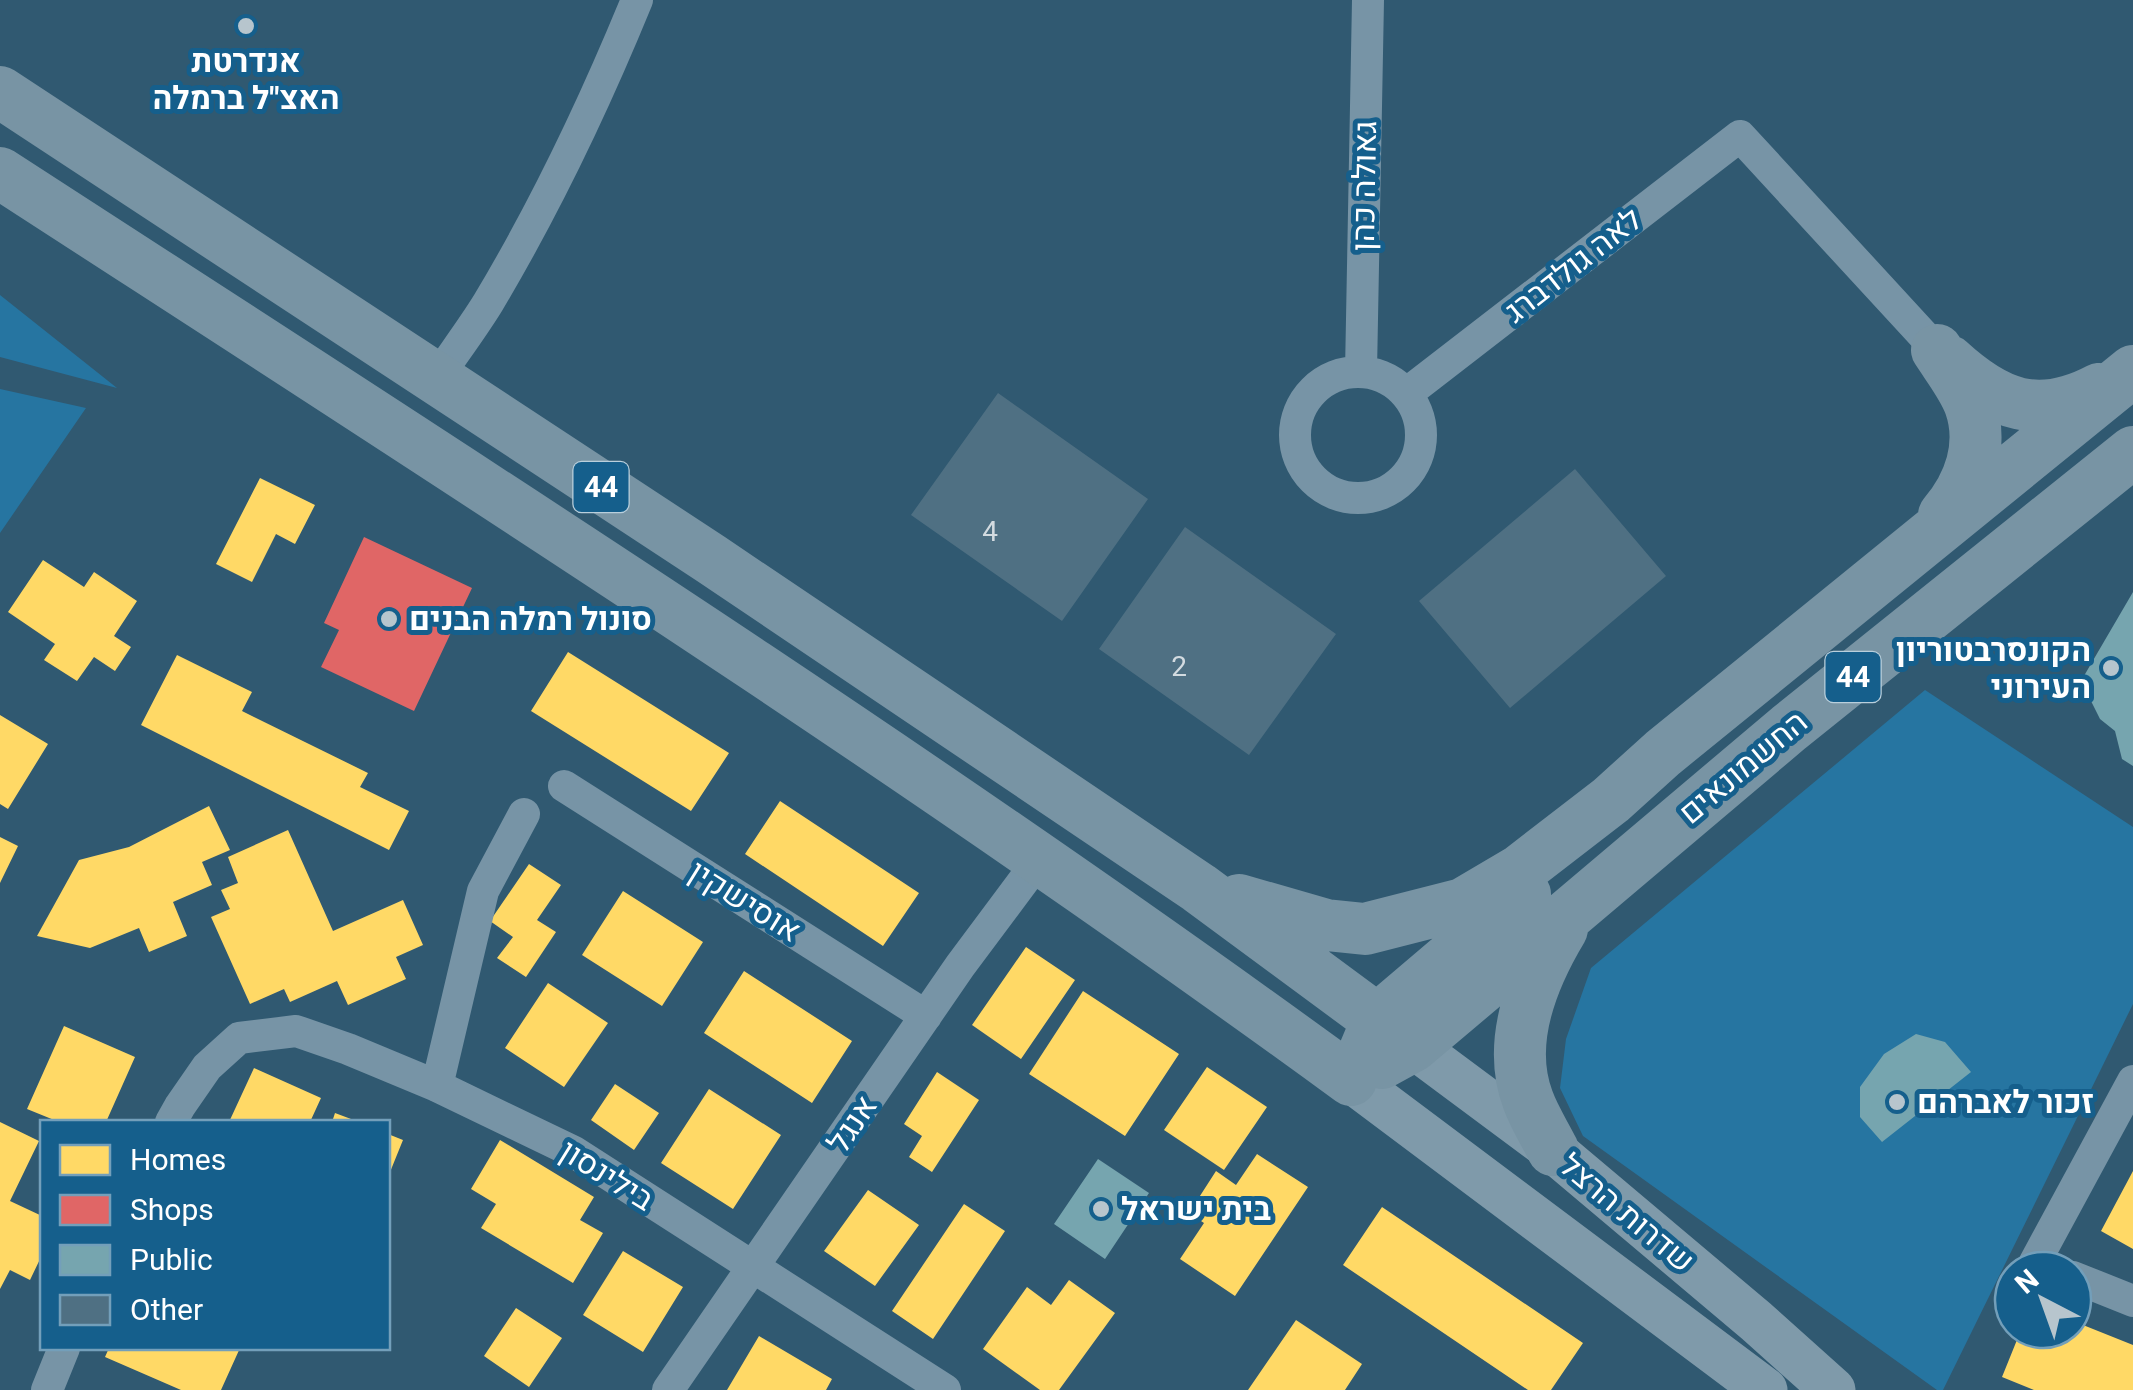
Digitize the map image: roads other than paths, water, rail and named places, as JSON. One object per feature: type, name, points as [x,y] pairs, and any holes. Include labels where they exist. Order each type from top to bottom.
[{"type":"highway","name":"44","points":[[0,92],[711,559],[1199,888],[1396,1032]]},
{"type":"highway","name":"44","points":[[0,173],[668,607],[1205,973],[1351,1080]]},
{"type":"highway","points":[[1937,350],[1997,398],[2024,405],[2052,407],[2084,397],[2132,372]]},
{"type":"highway","points":[[1894,566],[1956,500],[1968,480],[1976,451],[1970,402],[1937,350]]},
{"type":"highway","name":"החשמונאים","points":[[1611,800],[1663,753],[2132,372]]},
{"type":"highway","name":"החשמונאים","points":[[1351,1080],[1396,1032],[1576,906],[1789,728],[2133,452]]},
{"type":"highway","name":"44","points":[[1199,888],[1326,925],[1365,929],[1463,904],[1519,872],[1611,800]]},
{"type":"highway","points":[[1396,1032],[1611,800]]},
{"type":"highway","name":"44","points":[[1552,1150],[1527,1098],[1520,1054],[1524,1012],[1542,962],[1576,906]]},
{"type":"main road","name":"שדרות הרצל","points":[[1396,1032],[1552,1150],[1833,1390]]},
{"type":"main road","name":"שדרות הרצל","points":[[1351,1080],[1765,1390]]},
{"type":"street","points":[[436,380],[486,306],[545,200],[584,124],[637,0]]},
{"type":"street","name":"גאולה כהן","points":[[1361,372],[1368,0]]},
{"type":"street","name":"לאה גולדברג","points":[[1406,394],[1740,136],[1937,350]]},
{"type":"street","points":[[1361,372],[1382,376],[1406,394],[1417,411],[1421,430],[1417,458],[1407,475],[1391,489],[1354,498],[1334,494],[1310,476],[1300,460],[1295,440],[1304,403],[1317,387],[1334,377],[1361,372]]},
{"type":"street","name":"אוסישקין","points":[[564,786],[926,1016]]},
{"type":"street","points":[[436,1086],[483,891],[524,814]]},
{"type":"street","name":"אנגל","points":[[668,1390],[926,1016],[1039,860]]},
{"type":"street","name":"בילינסון","points":[[172,1120],[207,1068],[240,1038],[296,1031],[348,1049],[574,1152],[944,1390]]},
{"type":"street","points":[[2053,1250],[2133,1081]]},
{"type":"street","points":[[2093,1285],[2133,1301]]},
{"type":"street","points":[[47,1390],[63,1350]]},
{"type":"place","name":"אנדרטת האצ\"ל ברמלה","points":[[246,26]]},
{"type":"place","name":"סונול רמלה הבנים","points":[[389,619]]},
{"type":"place","name":"הקונסרבטוריון העירוני","points":[[2111,668]]},
{"type":"place","name":"זכור לאברהם","points":[[1897,1102]]},
{"type":"place","name":"בית ישראל","points":[[1101,1209]]}]
